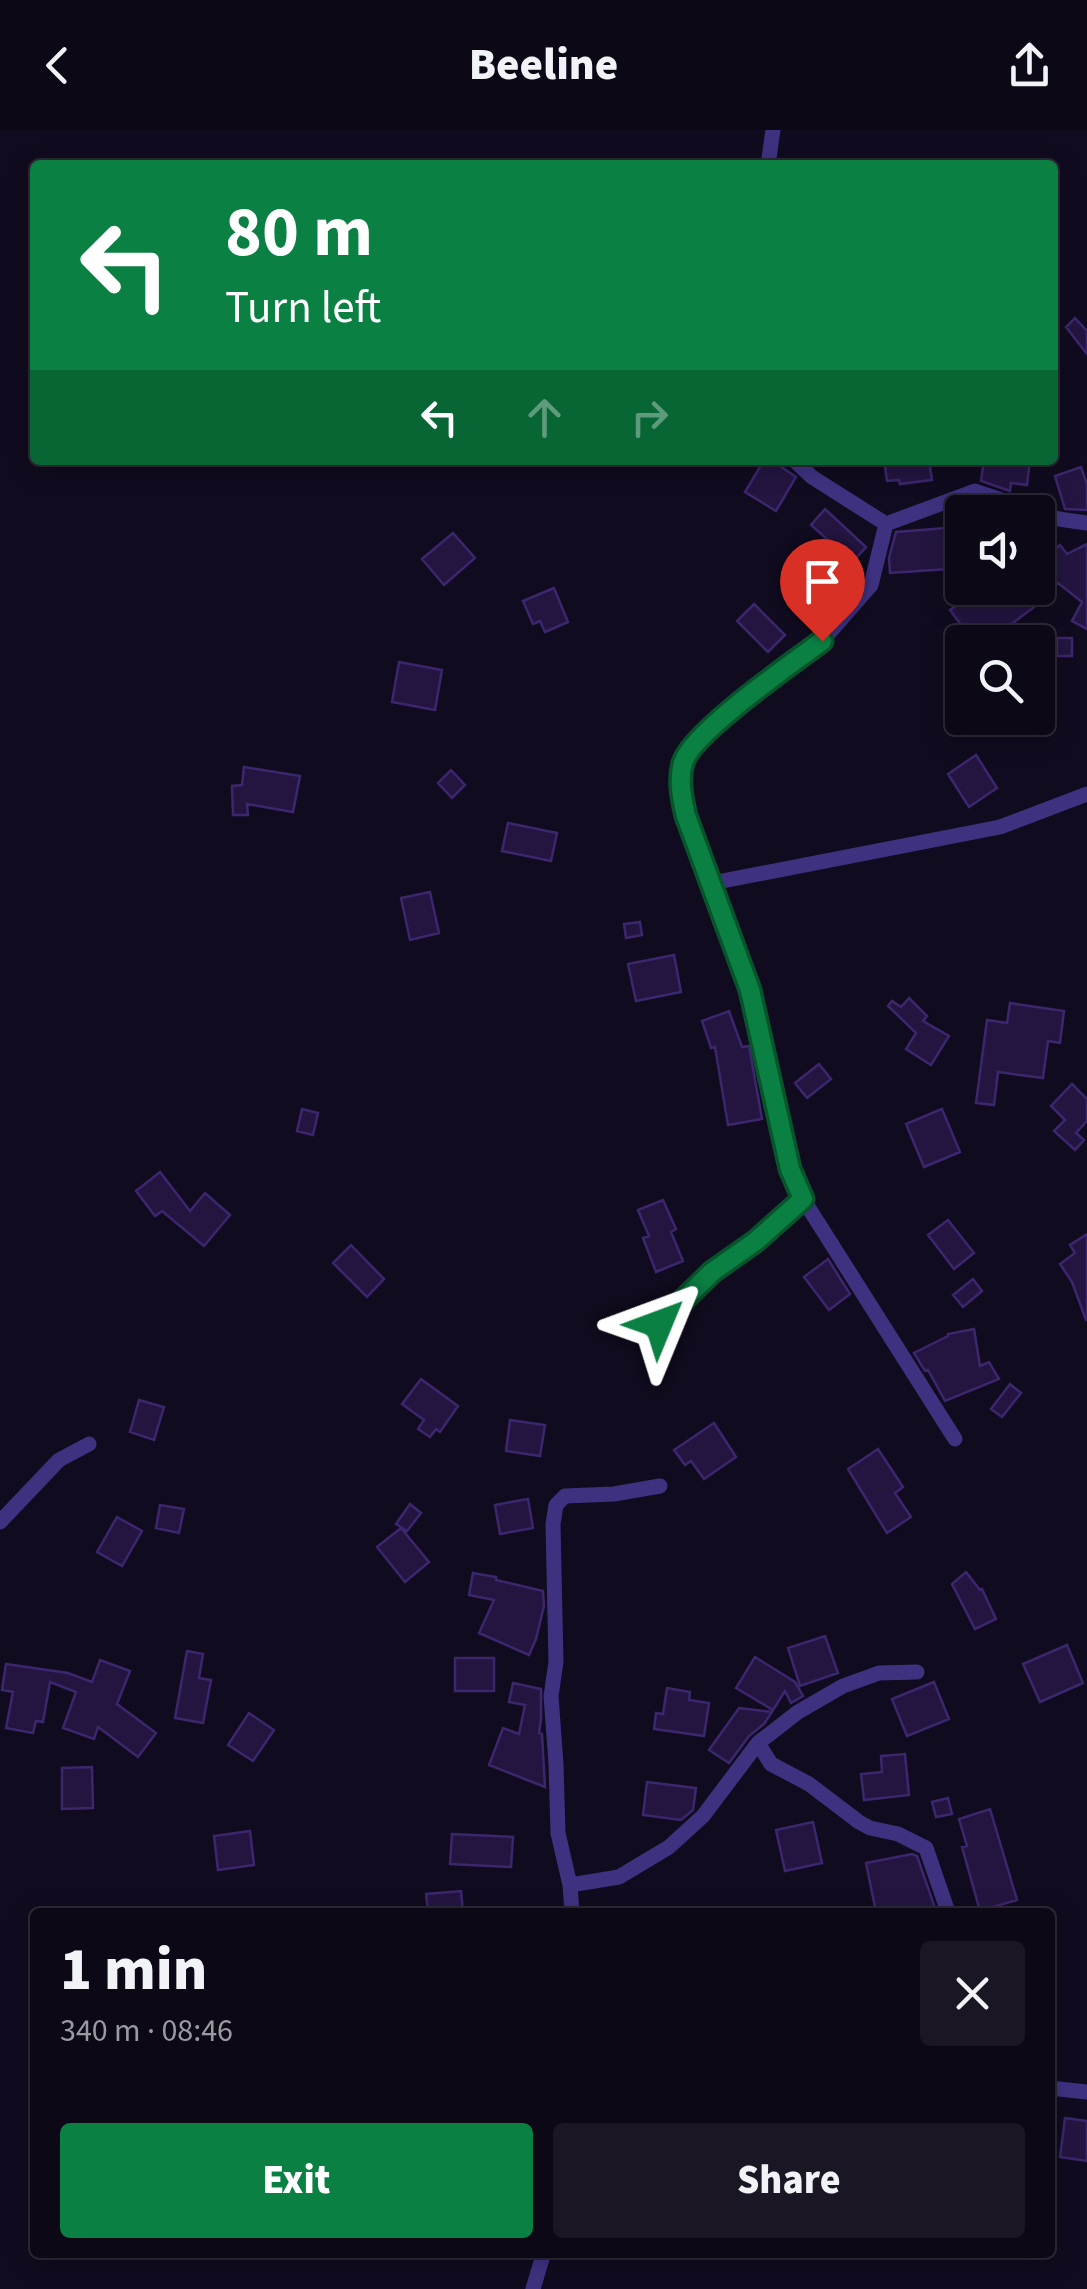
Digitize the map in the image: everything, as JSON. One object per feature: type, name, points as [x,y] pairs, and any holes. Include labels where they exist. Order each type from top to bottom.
[{"type":"street","points":[[769,160],[773,130]]},
{"type":"street","points":[[799,465],[886,524]]},
{"type":"street","points":[[886,524],[974,491],[1059,519],[1087,523]]},
{"type":"street","points":[[886,524],[871,585],[822,641],[741,701],[697,742],[683,760],[680,790],[750,990],[790,1169],[803,1199],[955,1439]]},
{"type":"street","points":[[712,883],[1000,827],[1087,794]]},
{"type":"street","points":[[659,1324],[712,1272],[756,1241],[803,1199]]},
{"type":"street","points":[[0,1522],[60,1460],[89,1444]]},
{"type":"street","points":[[572,1908],[558,1833],[551,1696],[556,1662],[556,1505],[565,1496],[614,1494],[660,1486]]},
{"type":"street","points":[[570,1885],[619,1877],[669,1847],[703,1816],[758,1743],[798,1712],[843,1686],[880,1673],[917,1672]]},
{"type":"street","points":[[758,1743],[771,1764],[810,1784],[858,1822],[898,1834],[926,1848],[947,1908]]},
{"type":"street","points":[[1055,2089],[1087,2092]]},
{"type":"street","points":[[533,2289],[542,2258]]},
{"type":"building","points":[[1075,318],[1087,331],[1087,354],[1066,327]]},
{"type":"building","points":[[761,465],[778,465],[796,477],[776,511],[745,492]]},
{"type":"building","points":[[885,465],[930,465],[932,480],[900,484],[899,480],[887,481]]},
{"type":"building","points":[[983,465],[1029,465],[1027,485],[1011,483],[1010,491],[981,481]]},
{"type":"building","points":[[1081,467],[1087,484],[1087,510],[1065,509],[1055,476]]},
{"type":"building","points":[[825,509],[866,547],[849,566],[861,577],[844,595],[817,567],[836,547],[811,525]]},
{"type":"building","points":[[945,528],[945,569],[890,573],[889,558],[896,532]]},
{"type":"building","points":[[453,533],[475,558],[444,585],[422,559]]},
{"type":"building","points":[[1087,544],[1087,629],[1072,621],[1082,602],[1058,583],[1055,585],[1055,549],[1060,545],[1067,554]]},
{"type":"building","points":[[554,588],[568,622],[545,632],[540,621],[533,624],[523,601]]},
{"type":"building","points":[[754,604],[785,635],[768,652],[737,621]]},
{"type":"building","points":[[957,605],[1034,607],[1010,625],[961,625],[950,610]]},
{"type":"building","points":[[1057,638],[1072,638],[1072,656],[1057,656]]},
{"type":"building","points":[[399,662],[442,670],[435,710],[392,702]]},
{"type":"building","points":[[976,755],[997,788],[969,807],[948,774]]},
{"type":"building","points":[[244,767],[300,776],[293,812],[247,804],[248,815],[233,815],[232,786],[242,785]]},
{"type":"building","points":[[451,770],[465,785],[452,798],[438,783]]},
{"type":"building","points":[[508,823],[557,833],[551,861],[502,851]]},
{"type":"building","points":[[430,892],[439,933],[410,940],[401,898]]},
{"type":"building","points":[[640,922],[642,935],[626,938],[624,924]]},
{"type":"building","points":[[674,955],[681,992],[636,1001],[628,964]]},
{"type":"building","points":[[909,998],[927,1016],[923,1021],[949,1036],[931,1065],[906,1049],[916,1033],[888,1006],[892,1001],[901,1007]]},
{"type":"building","points":[[1010,1003],[1064,1011],[1060,1043],[1048,1041],[1043,1078],[998,1072],[994,1105],[976,1103],[987,1020],[1007,1023]]},
{"type":"building","points":[[729,1011],[742,1047],[749,1046],[762,1119],[728,1125],[715,1047],[711,1048],[702,1021]]},
{"type":"building","points":[[819,1064],[831,1079],[807,1098],[795,1083]]},
{"type":"building","points":[[1072,1084],[1087,1099],[1087,1121],[1076,1133],[1084,1140],[1075,1150],[1054,1131],[1065,1120],[1051,1106]]},
{"type":"building","points":[[302,1109],[318,1113],[313,1135],[297,1131]]},
{"type":"building","points":[[942,1109],[960,1152],[924,1167],[906,1124]]},
{"type":"building","points":[[160,1172],[190,1211],[205,1193],[230,1215],[204,1246],[162,1211],[155,1216],[136,1191]]},
{"type":"building","points":[[663,1200],[676,1229],[671,1232],[683,1261],[656,1272],[643,1238],[649,1236],[638,1210]]},
{"type":"building","points":[[948,1220],[974,1253],[954,1269],[928,1235]]},
{"type":"building","points":[[1087,1234],[1086,1320],[1072,1282],[1060,1264],[1075,1253],[1070,1245]]},
{"type":"building","points":[[351,1245],[384,1279],[367,1297],[333,1263]]},
{"type":"building","points":[[828,1259],[850,1294],[829,1310],[804,1277]]},
{"type":"building","points":[[973,1279],[982,1291],[963,1307],[953,1295]]},
{"type":"building","points":[[974,1329],[980,1366],[989,1362],[999,1379],[945,1401],[914,1353],[948,1334]]},
{"type":"building","points":[[421,1379],[458,1406],[440,1432],[436,1429],[430,1437],[418,1429],[424,1420],[402,1404]]},
{"type":"building","points":[[1010,1384],[1021,1393],[1002,1417],[991,1409]]},
{"type":"building","points":[[139,1400],[164,1407],[154,1440],[130,1432]]},
{"type":"building","points":[[510,1420],[545,1425],[540,1456],[506,1451]]},
{"type":"building","points":[[714,1423],[736,1457],[704,1479],[691,1461],[685,1465],[674,1450]]},
{"type":"building","points":[[878,1449],[903,1487],[895,1493],[911,1517],[887,1533],[848,1469]]},
{"type":"building","points":[[528,1499],[533,1528],[500,1534],[495,1505]]},
{"type":"building","points":[[410,1504],[421,1513],[407,1531],[396,1524]]},
{"type":"building","points":[[160,1505],[184,1509],[179,1533],[156,1528]]},
{"type":"building","points":[[117,1517],[142,1531],[122,1566],[97,1552]]},
{"type":"building","points":[[401,1528],[429,1562],[405,1582],[377,1547]]},
{"type":"building","points":[[966,1572],[982,1589],[996,1619],[975,1629],[952,1584]]},
{"type":"building","points":[[473,1573],[543,1591],[544,1606],[529,1655],[479,1633],[494,1600],[469,1595]]},
{"type":"building","points":[[825,1636],[838,1673],[800,1686],[788,1648]]},
{"type":"building","points":[[1067,1645],[1083,1683],[1040,1702],[1023,1664]]},
{"type":"building","points":[[187,1651],[203,1654],[199,1678],[211,1680],[203,1723],[175,1718]]},
{"type":"building","points":[[755,1657],[795,1682],[803,1696],[791,1703],[785,1691],[773,1710],[736,1688]]},
{"type":"building","points":[[455,1658],[494,1658],[494,1691],[455,1691]]},
{"type":"building","points":[[100,1660],[130,1671],[117,1704],[156,1733],[138,1757],[98,1727],[94,1739],[63,1728],[76,1692],[50,1682],[43,1722],[36,1721],[33,1733],[6,1728],[13,1692],[2,1690],[6,1664],[68,1673],[92,1682]]},
{"type":"building","points":[[934,1682],[949,1719],[907,1736],[892,1699]]},
{"type":"building","points":[[513,1683],[541,1689],[539,1733],[545,1787],[489,1765],[503,1728],[519,1734],[525,1705],[509,1702]]},
{"type":"building","points":[[667,1688],[690,1692],[689,1700],[709,1703],[704,1736],[654,1729],[656,1713],[663,1714]]},
{"type":"building","points":[[739,1708],[772,1712],[729,1763],[709,1750]]},
{"type":"building","points":[[249,1713],[274,1730],[253,1761],[228,1745]]},
{"type":"building","points":[[905,1754],[909,1795],[864,1800],[861,1774],[882,1772],[881,1756]]},
{"type":"building","points":[[92,1767],[93,1808],[62,1809],[62,1768]]},
{"type":"building","points":[[647,1782],[696,1788],[693,1810],[681,1820],[643,1815]]},
{"type":"building","points":[[948,1798],[952,1814],[936,1817],[932,1802]]},
{"type":"building","points":[[990,1809],[1017,1900],[979,1908],[962,1847],[967,1846],[959,1819]]},
{"type":"building","points":[[813,1822],[822,1863],[785,1871],[776,1830]]},
{"type":"building","points":[[250,1831],[254,1865],[218,1870],[214,1836]]},
{"type":"building","points":[[452,1834],[513,1837],[511,1867],[450,1864]]},
{"type":"building","points":[[917,1856],[935,1908],[875,1908],[866,1863]]},
{"type":"building","points":[[461,1891],[463,1908],[428,1908],[426,1894]]},
{"type":"building","points":[[1065,2118],[1087,2121],[1087,2161],[1060,2157]]},
{"type":"route","points":[[659,1324],[712,1272],[756,1241],[803,1199],[790,1169],[750,990],[680,790],[683,760],[697,742],[741,701],[822,641]]}]
